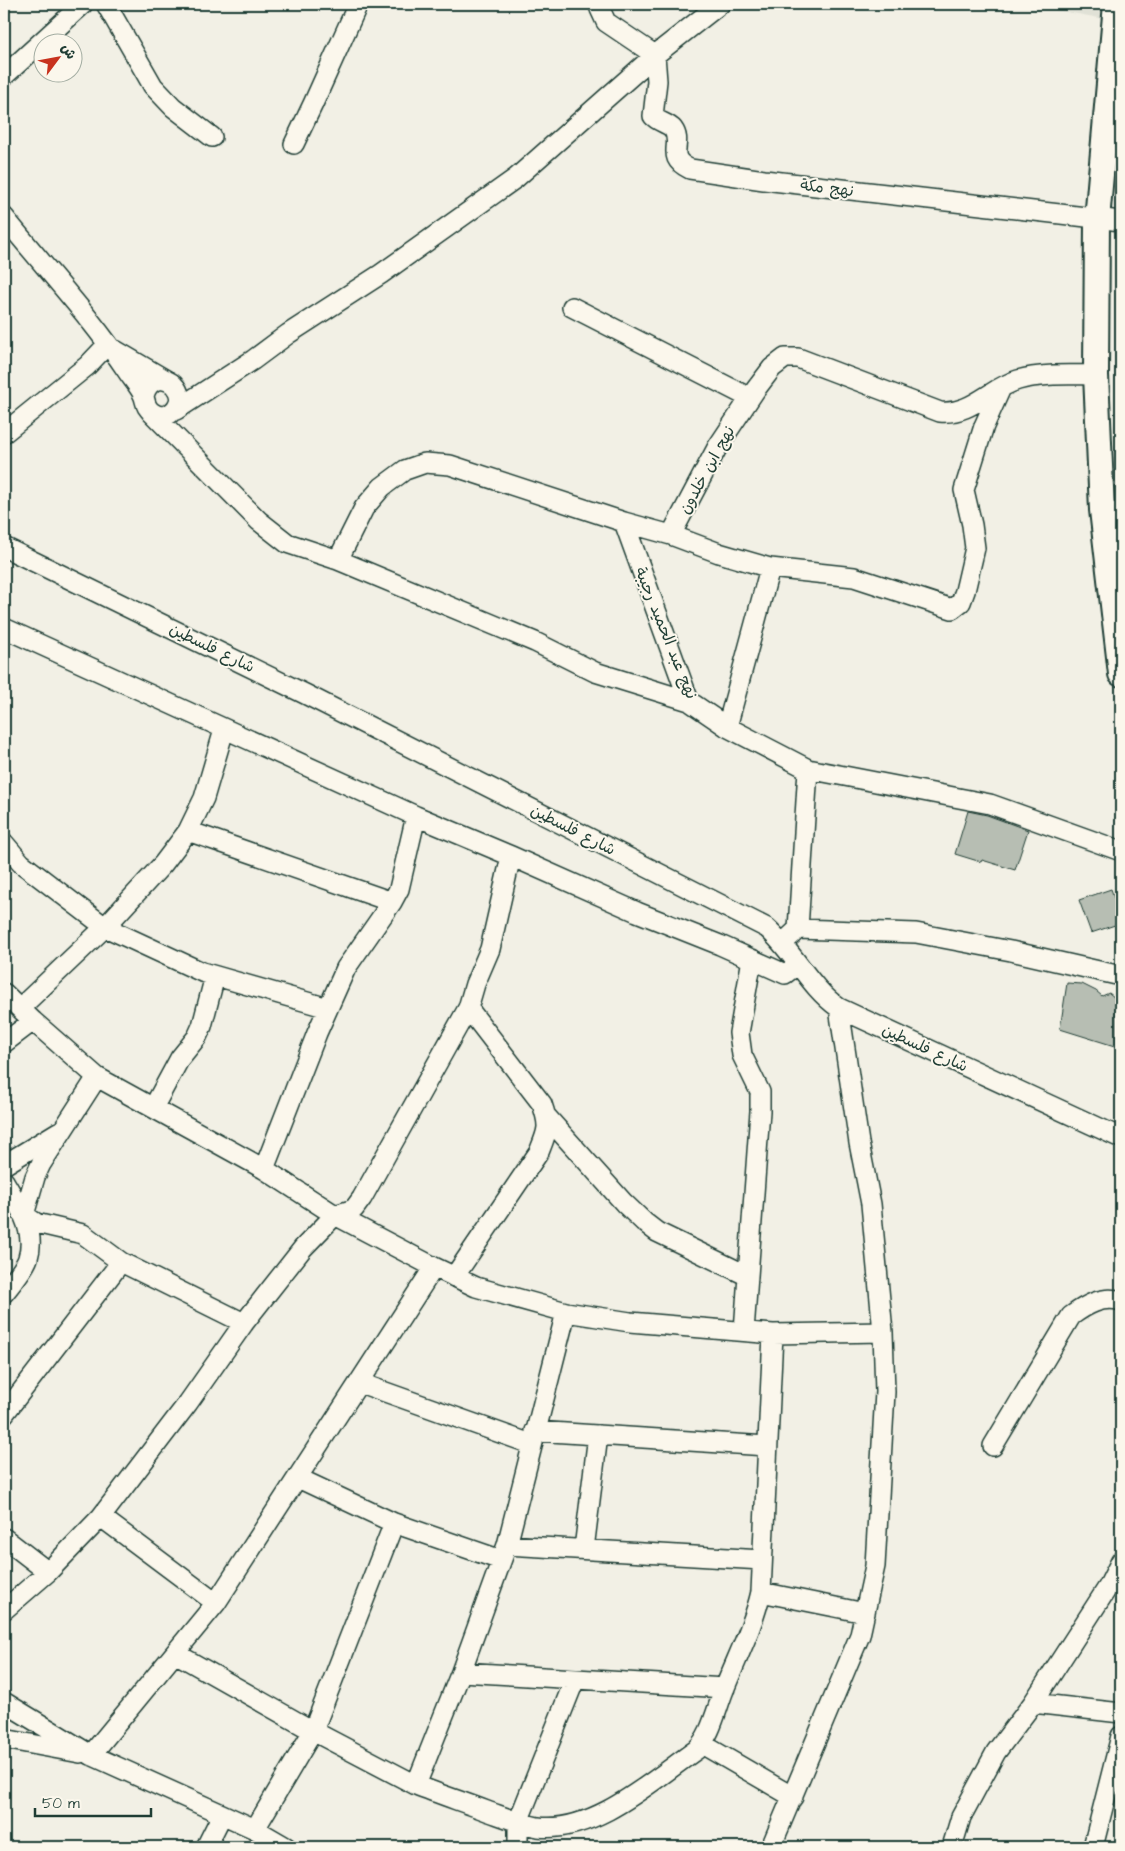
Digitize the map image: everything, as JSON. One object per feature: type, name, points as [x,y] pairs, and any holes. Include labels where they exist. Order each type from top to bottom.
[{"type":"main road","points":[[1116,4],[1097,220],[1096,375],[1111,512],[1121,674]]},
{"type":"street","points":[[4,76],[83,4]]},
{"type":"street","points":[[106,4],[153,86],[173,106],[212,137]]},
{"type":"street","points":[[294,144],[358,4]]},
{"type":"street","points":[[602,4],[600,9],[606,22],[655,55]]},
{"type":"street","points":[[216,384],[154,381],[146,390],[147,404],[163,416],[172,412],[216,384],[253,360],[288,334],[381,274],[516,178],[655,55],[720,4]]},
{"type":"street","name":"نهج مكة","points":[[655,55],[657,81],[653,116],[671,127],[674,131],[678,160],[681,165],[690,169],[764,180],[1097,220]]},
{"type":"street","points":[[4,217],[110,346],[147,404],[176,438],[277,537],[287,543],[338,560],[535,642],[595,672],[689,701]]},
{"type":"street","points":[[1097,220],[1121,221]]},
{"type":"street","points":[[572,307],[750,398]]},
{"type":"street","points":[[110,346],[171,383],[180,398],[172,412],[176,438]]},
{"type":"street","points":[[4,433],[110,346]]},
{"type":"street","name":"نهج ابن خلدون","points":[[671,535],[718,446],[772,368],[785,358],[798,358],[940,412],[959,412],[1017,380],[1038,376],[1096,375]]},
{"type":"street","points":[[338,560],[364,508],[382,487],[405,470],[425,463],[450,465],[770,568],[854,577],[952,610],[958,606],[965,591],[975,548],[964,490],[984,426],[1001,388]]},
{"type":"street","name":"نهج عبد الحميد رجيبة","points":[[624,522],[689,701],[727,727],[808,769],[990,804],[1121,850]]},
{"type":"street","name":"شارع فلسطين","points":[[4,547],[306,694],[766,928],[783,943],[827,999],[839,1008],[1121,1138]]},
{"type":"street","points":[[727,727],[770,568]]},
{"type":"street","points":[[4,628],[224,730],[637,912],[785,974],[798,964]]},
{"type":"street","points":[[4,1044],[26,1015],[163,864],[188,831],[204,798],[224,730]]},
{"type":"street","points":[[783,943],[798,929],[808,769]]},
{"type":"street","points":[[264,1169],[328,1008],[346,968],[399,889],[416,816]]},
{"type":"street","points":[[188,831],[392,902]]},
{"type":"street","points":[[4,843],[21,863],[105,927],[202,972],[328,1008]]},
{"type":"street","points":[[4,1610],[48,1572],[101,1517],[188,1403],[244,1323],[303,1248],[335,1215],[354,1208],[362,1198],[468,1008],[475,984],[490,949],[511,856]]},
{"type":"street","points":[[798,929],[916,933],[1011,951],[1121,976]]},
{"type":"street","points":[[744,1331],[760,1092],[742,1055],[739,1033],[752,959]]},
{"type":"street","points":[[153,1108],[180,1058],[198,1037],[215,976]]},
{"type":"street","points":[[4,993],[26,1015],[97,1077],[264,1169],[335,1215],[476,1287],[566,1312],[630,1322],[773,1334],[883,1332]]},
{"type":"street","points":[[454,1277],[539,1152],[548,1130],[547,1117],[542,1104],[468,1008]]},
{"type":"street","points":[[772,1847],[860,1635],[875,1566],[885,1392],[883,1332],[871,1204],[858,1143],[839,1008]]},
{"type":"street","points":[[24,1215],[35,1177],[41,1164],[97,1077]]},
{"type":"street","points":[[547,1117],[624,1203],[644,1222],[658,1232],[748,1276]]},
{"type":"street","points":[[4,1165],[64,1129]]},
{"type":"street","points":[[4,1181],[24,1215],[30,1235],[28,1258],[4,1293]]},
{"type":"street","points":[[24,1215],[36,1223],[82,1234],[121,1262],[244,1323]]},
{"type":"street","points":[[4,1414],[121,1262]]},
{"type":"street","points":[[91,1755],[216,1603],[434,1267]]},
{"type":"street","points":[[993,1446],[1072,1316],[1084,1307],[1101,1300],[1121,1302]]},
{"type":"street","points":[[416,1785],[461,1672],[504,1552],[566,1312]]},
{"type":"street","points":[[175,1653],[313,1731],[416,1785],[518,1822],[539,1827],[562,1826],[597,1816],[613,1808],[702,1744],[749,1633],[760,1592],[773,1334]]},
{"type":"street","points":[[360,1383],[533,1438],[598,1435],[768,1446]]},
{"type":"street","points":[[584,1549],[598,1435]]},
{"type":"street","points":[[298,1478],[394,1522],[504,1552],[584,1549],[762,1560]]},
{"type":"street","points":[[101,1517],[216,1603]]},
{"type":"street","points":[[254,1829],[313,1731],[394,1522]]},
{"type":"street","points":[[4,1538],[48,1572]]},
{"type":"street","points":[[952,1847],[962,1817],[996,1752],[1033,1704],[1115,1588],[1121,1561]]},
{"type":"street","points":[[760,1592],[865,1613]]},
{"type":"street","points":[[461,1672],[725,1688]]},
{"type":"street","points":[[518,1847],[518,1822],[575,1679]]},
{"type":"street","points":[[4,1702],[91,1755],[254,1829],[286,1847]]},
{"type":"street","points":[[1033,1704],[1121,1713]]},
{"type":"street","points":[[1093,1847],[1121,1736]]},
{"type":"street","points":[[4,1739],[91,1755]]},
{"type":"street","points":[[702,1744],[793,1797]]},
{"type":"street","points":[[206,1847],[222,1815]]},
{"type":"shaded area","points":[[1024,4],[1121,4],[1121,22]]},
{"type":"building","points":[[968,811],[987,815],[1028,830],[1015,870],[955,854]]},
{"type":"building","points":[[1111,889],[1121,917],[1121,923],[1091,933],[1079,900]]},
{"type":"building","points":[[1067,983],[1082,984],[1102,996],[1109,993],[1121,1003],[1121,1048],[1060,1029]]}]
